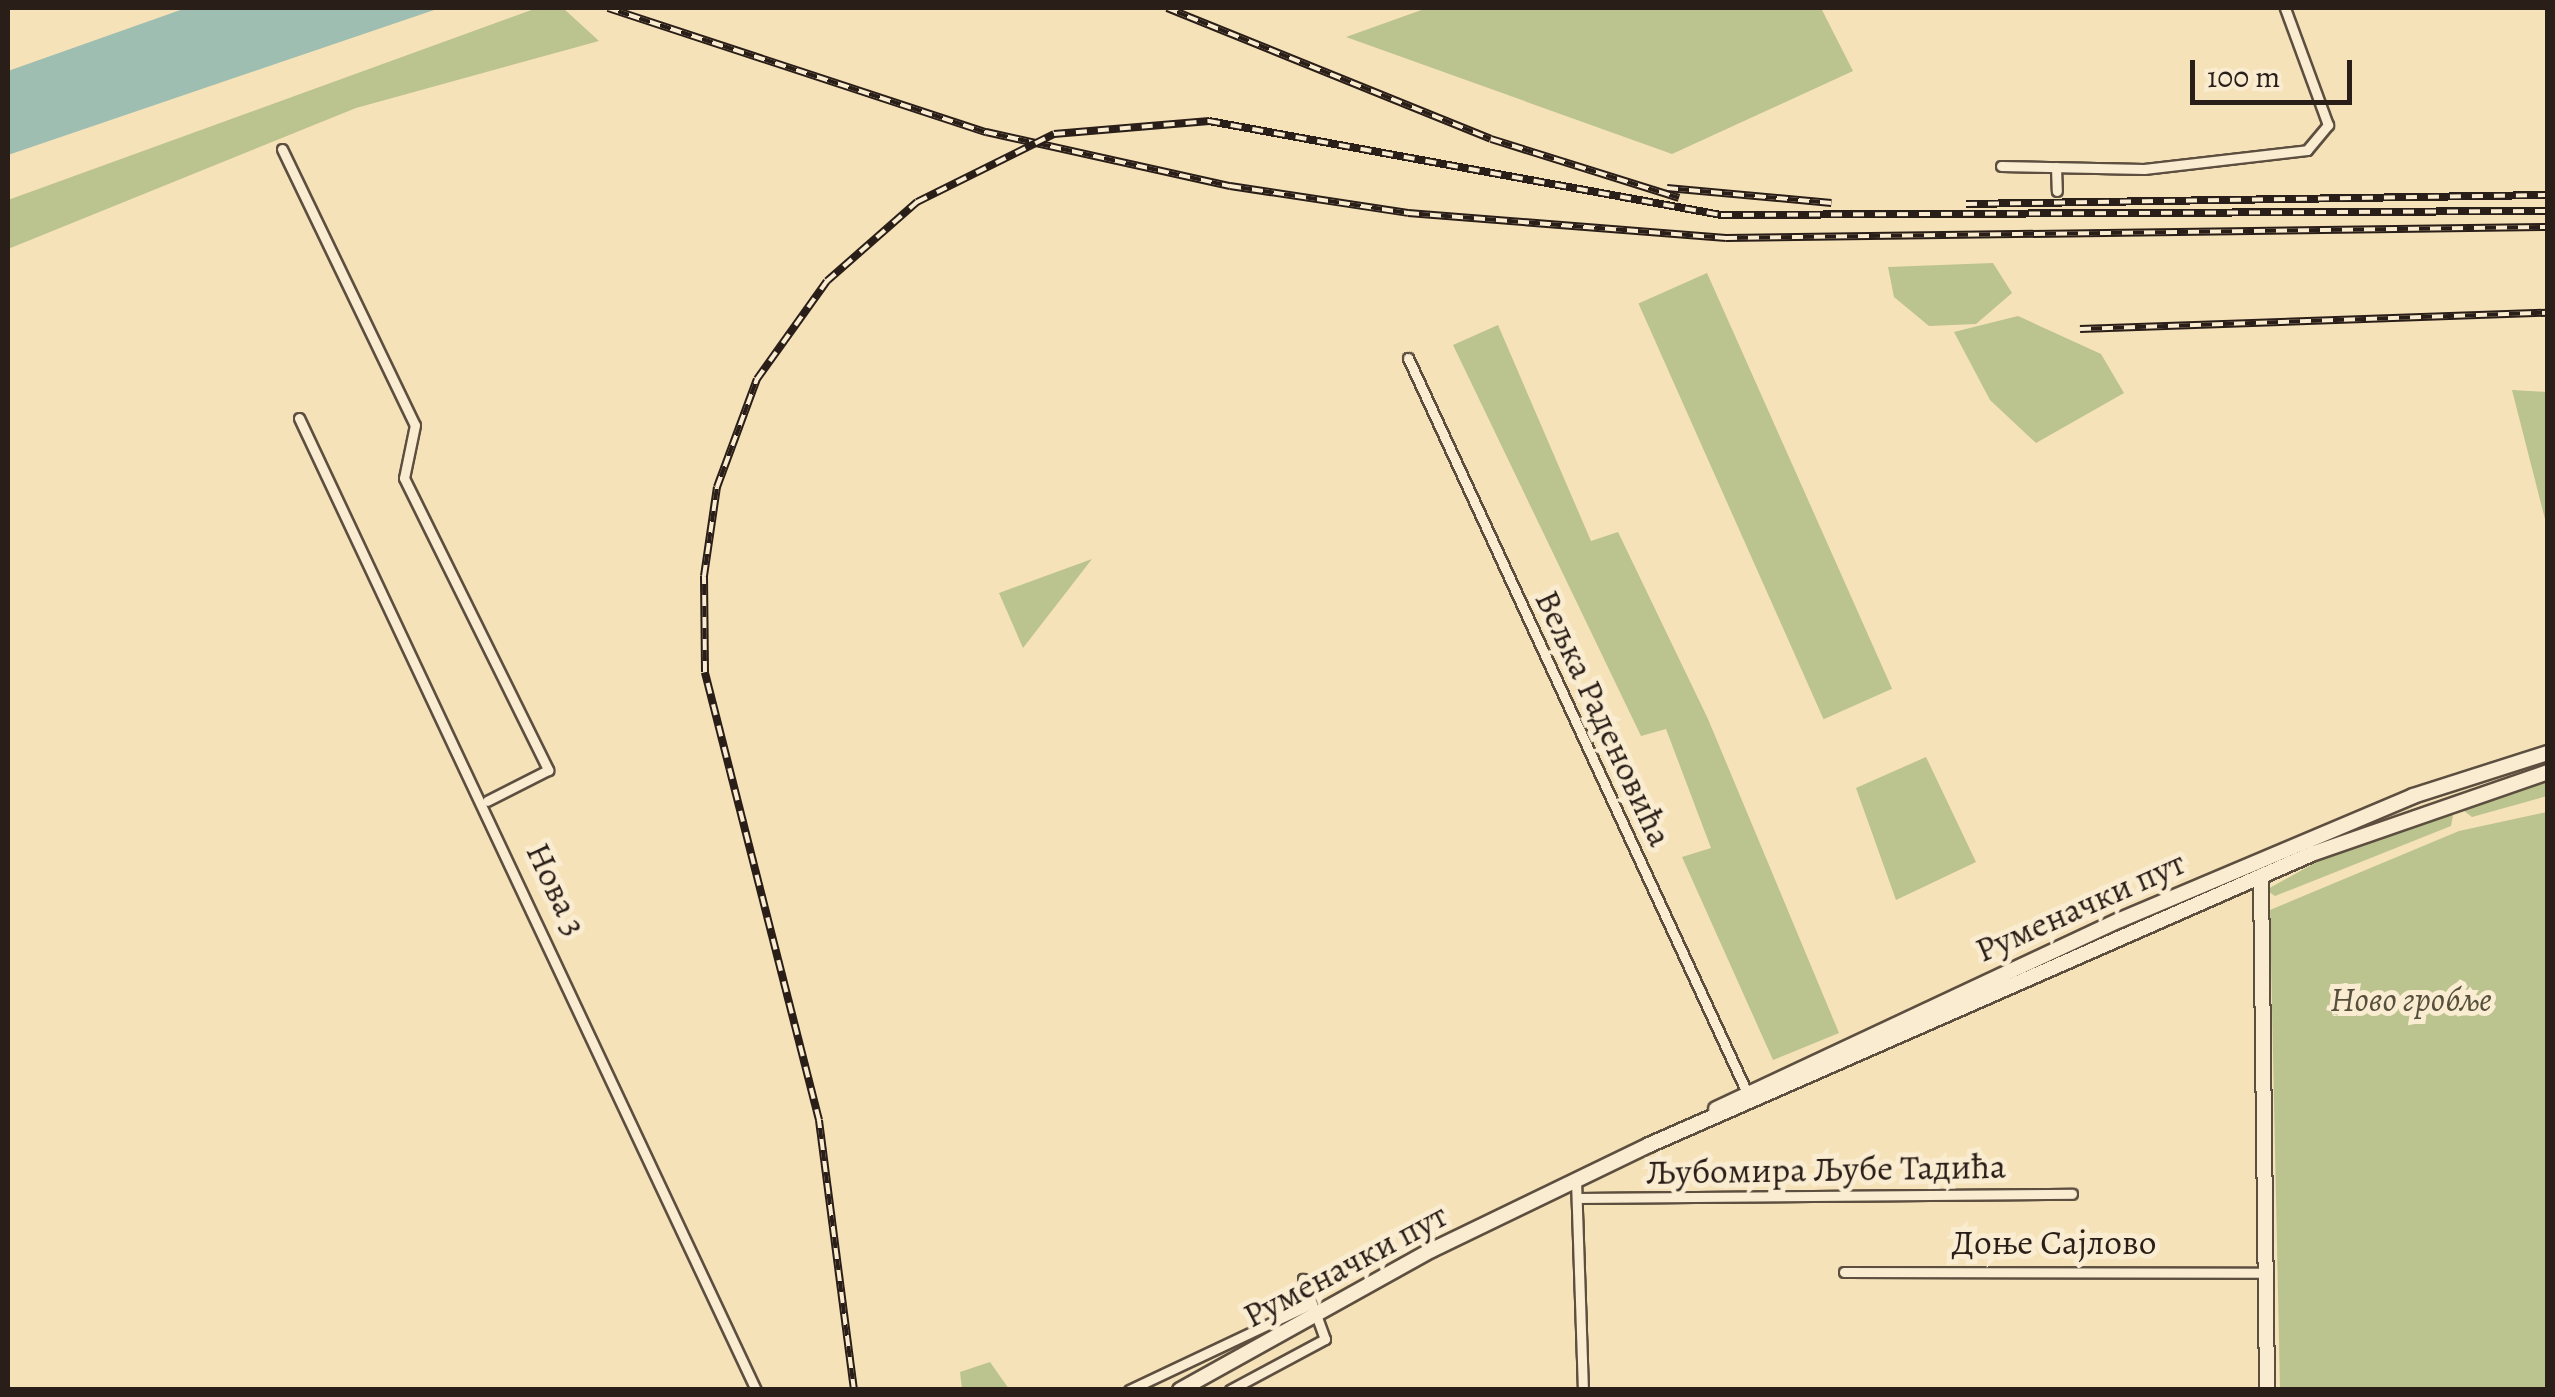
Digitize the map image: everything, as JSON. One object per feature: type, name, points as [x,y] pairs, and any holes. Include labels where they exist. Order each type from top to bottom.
[{"type":"main road","name":"Руменачки пут","points":[[1180,1390],[1320,1310],[1799,1073],[2296,844],[2548,753]]},
{"type":"main road","name":"Руменачки пут","points":[[1799,1073],[2262,876],[2548,772]]},
{"type":"main road","points":[[2262,876],[2267,1390]]},
{"type":"street","points":[[2002,166],[2144,169],[2306,150],[2326,136],[2285,8]]},
{"type":"street","points":[[282,150],[415,426],[404,478],[548,770],[486,801]]},
{"type":"street","points":[[2056,168],[2056,191]]},
{"type":"street","name":"Вељка Раденовића","points":[[1408,358],[1749,1097]]},
{"type":"street","name":"Нова 3","points":[[298,418],[486,801],[756,1390]]},
{"type":"street","points":[[1576,1180],[1582,1198],[1583,1390]]},
{"type":"street","name":"Љубомира Љубе Тадића","points":[[1582,1198],[2072,1194]]},
{"type":"street","name":"Доње Сајлово","points":[[1844,1272],[2264,1273]]},
{"type":"street","points":[[1129,1390],[1309,1305],[1303,1279],[1327,1331],[1318,1347],[1230,1390]]},
{"type":"green space","points":[[537,8],[563,8],[599,41],[356,108],[8,249],[8,200]]},
{"type":"green space","points":[[1427,8],[1821,8],[1853,71],[1672,154],[1346,37]]},
{"type":"green space","points":[[1993,263],[2012,293],[1976,324],[1929,326],[1894,297],[1888,267]]},
{"type":"green space","points":[[1707,273],[1892,689],[1824,719],[1638,304]]},
{"type":"green space","points":[[2018,316],[2101,354],[2124,393],[2036,443],[1990,400],[1954,332]]},
{"type":"green space","points":[[1498,325],[1591,541],[1618,532],[1708,719],[1839,1033],[1773,1060],[1682,857],[1711,848],[1666,729],[1641,736],[1453,345]]},
{"type":"green space","points":[[2512,390],[2547,392],[2547,527]]},
{"type":"green space","points":[[1092,559],[1023,648],[999,593]]},
{"type":"green space","points":[[1926,757],[1976,862],[1896,900],[1856,788]]},
{"type":"green space","points":[[2547,778],[2547,796],[2472,817],[2463,810]]},
{"type":"green space","points":[[2454,810],[2451,826],[2275,896],[2266,890],[2338,850]]},
{"type":"green space","name":"Ново гробље","points":[[2547,812],[2547,1389],[2280,1389],[2270,910],[2459,831]]},
{"type":"green space","points":[[990,1362],[1009,1389],[962,1389],[960,1372]]},
{"type":"shaded area","points":[[186,8],[440,8],[8,155],[8,71]]},
{"type":"railway","points":[[608,8],[986,132],[1230,186],[1408,213],[1726,238],[2548,227]]},
{"type":"railway","points":[[1167,8],[1491,139],[1679,198]]},
{"type":"railway","points":[[854,1390],[819,1120],[705,672],[704,576],[717,487],[757,379],[827,281],[917,202],[1054,134],[1209,121],[1721,215],[2548,211]]},
{"type":"railway","points":[[1667,188],[1831,203]]},
{"type":"railway","points":[[1966,204],[2548,195]]},
{"type":"railway","points":[[2080,329],[2548,313]]}]
